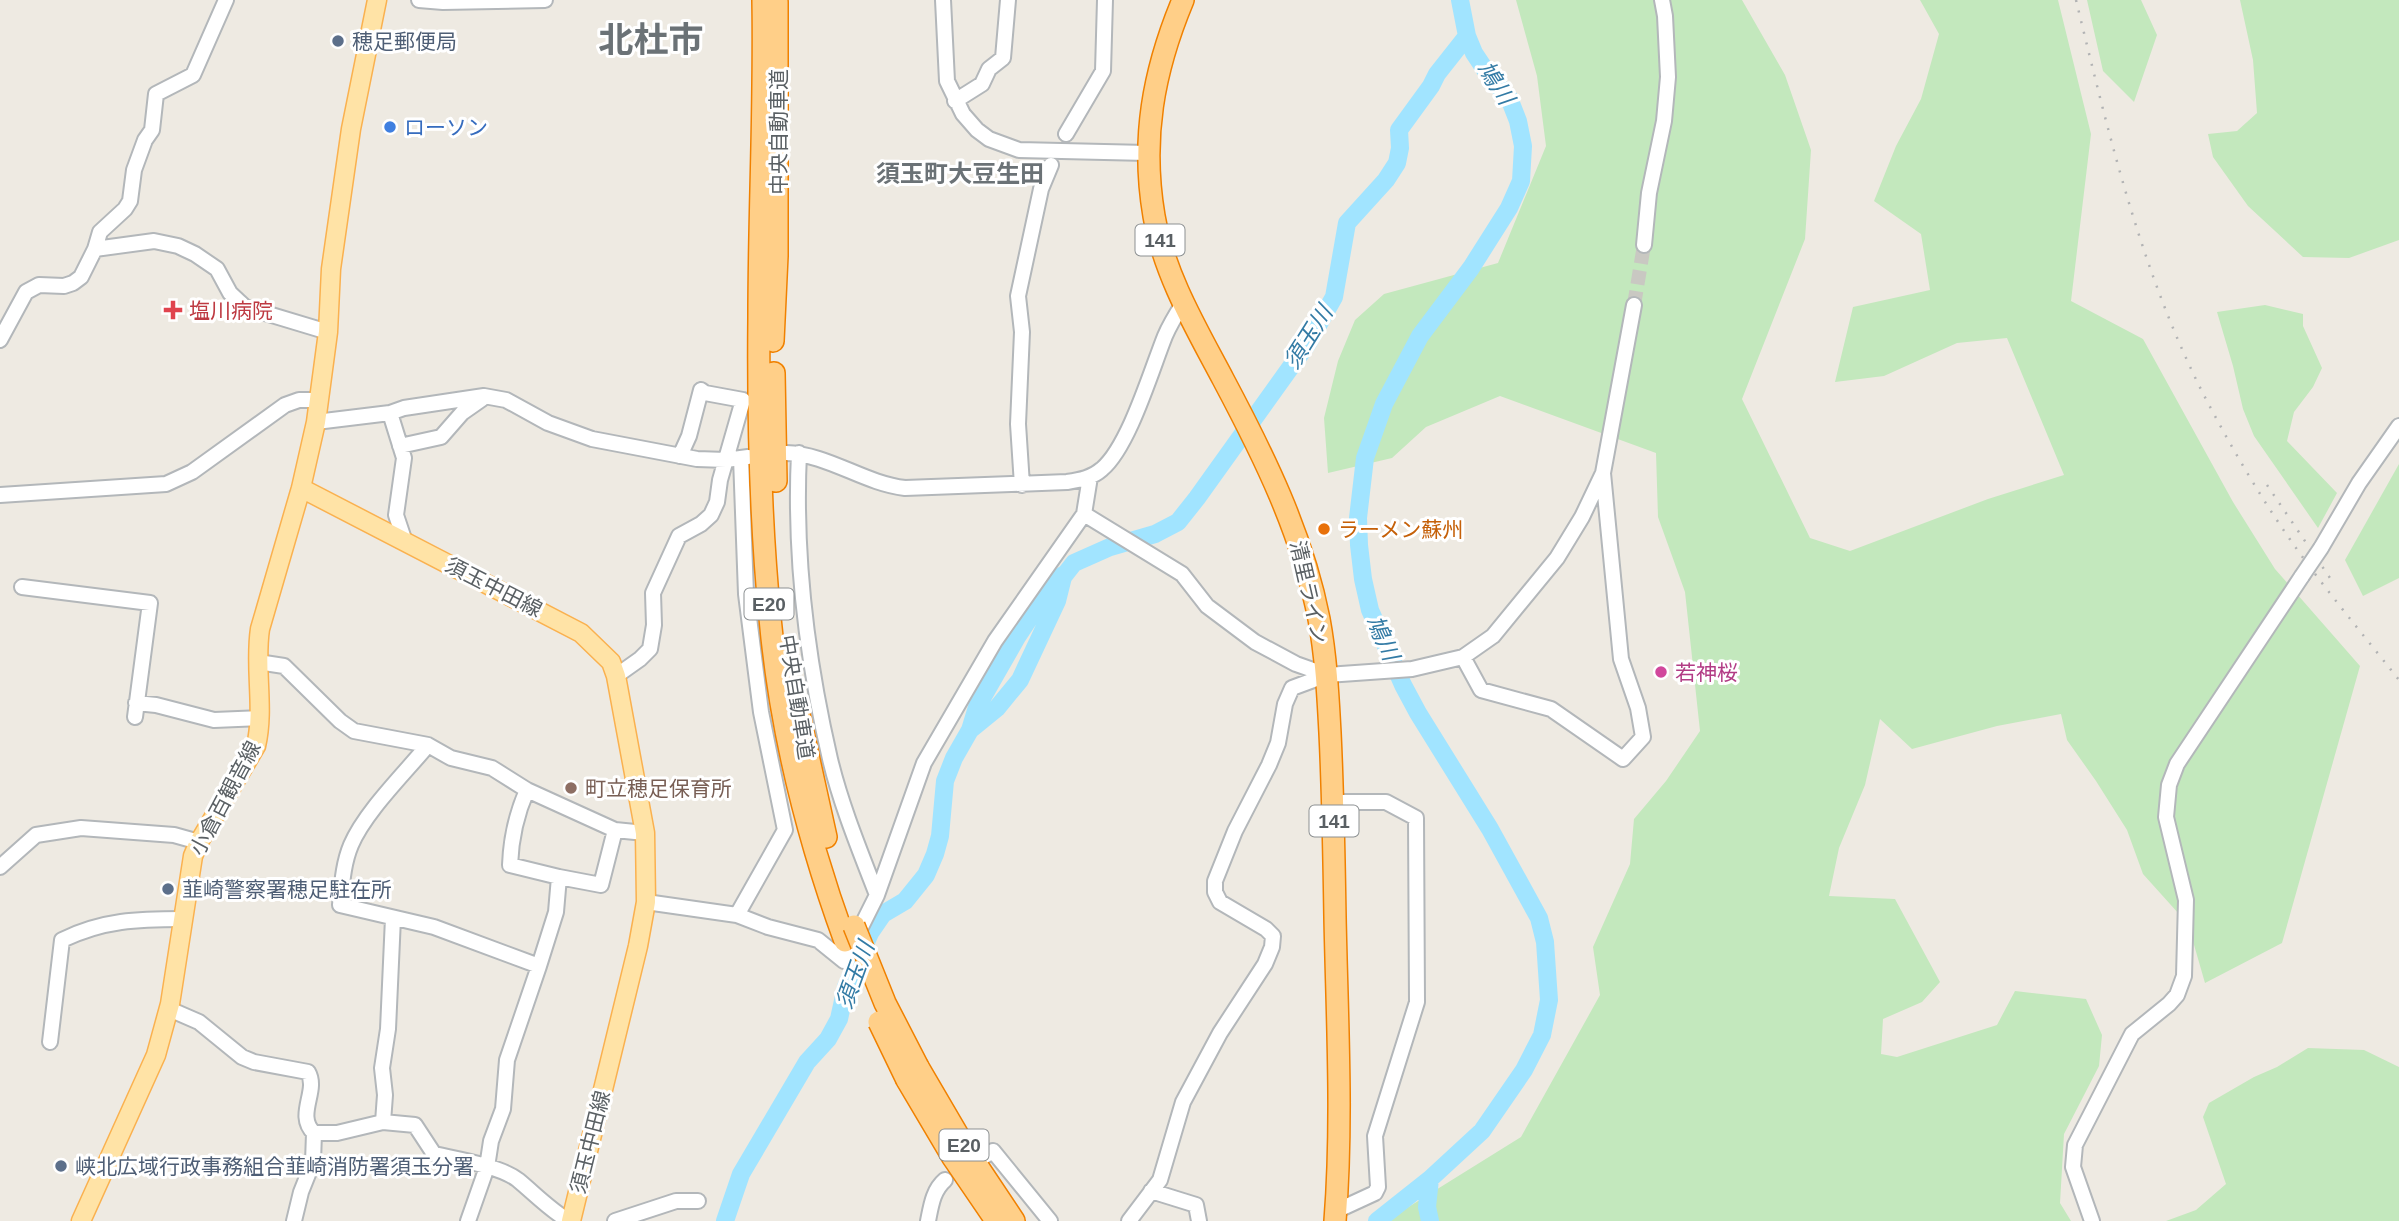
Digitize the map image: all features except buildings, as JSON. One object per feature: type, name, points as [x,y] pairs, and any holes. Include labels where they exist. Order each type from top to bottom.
[{"type":"highway","points":[[757,0],[763,56]]},
{"type":"highway","name":"中央自動車道","points":[[763,0],[768,257],[773,321],[778,530],[784,617],[796,706],[849,934],[885,1003],[913,1073],[952,1156],[996,1221]]},
{"type":"highway","name":"中央自動車道","points":[[768,257],[777,0]]},
{"type":"highway","name":"清里ライン","points":[[1183,0],[1167,41],[1151,107],[1147,153],[1154,217],[1165,258],[1188,312],[1252,434],[1287,510],[1306,564],[1319,621],[1326,676],[1334,802],[1338,1101],[1336,1216]]},
{"type":"highway","name":"中央自動車道","points":[[913,1073],[1014,1221]]},
{"type":"main road","points":[[301,488],[320,400],[328,332],[331,269],[351,129],[377,0]]},
{"type":"main road","name":"須玉中田線","points":[[301,488],[581,633],[611,662],[617,676],[645,833],[646,902],[638,946],[570,1221]]},
{"type":"main road","name":"小倉百観音線","points":[[81,1221],[151,1067],[169,1010],[189,870],[199,842],[257,746],[260,718],[257,662],[260,629],[301,488]]},
{"type":"street","points":[[0,340],[26,292],[39,285],[64,286],[81,277],[100,232],[130,201],[134,170],[152,130],[156,94],[193,75],[226,0]]},
{"type":"street","points":[[419,0],[545,0]]},
{"type":"street","points":[[943,0],[945,70],[949,89],[977,130],[989,139],[1019,150],[1147,153]]},
{"type":"street","points":[[955,101],[982,84],[989,69],[1003,58],[1008,0]]},
{"type":"street","points":[[1066,134],[1103,71],[1105,0]]},
{"type":"street","points":[[1644,245],[1649,193],[1664,121],[1668,77],[1662,0]]},
{"type":"street","points":[[1022,485],[1018,424],[1022,332],[1018,296],[1041,188],[1051,165]]},
{"type":"street","points":[[95,249],[154,241],[178,246],[217,269],[230,293],[245,307],[328,332]]},
{"type":"street","points":[[1129,1221],[1160,1180],[1183,1102],[1220,1033],[1265,964],[1272,947],[1273,936],[1266,929],[1220,902],[1215,892],[1215,881],[1234,831],[1278,743],[1285,704],[1292,688],[1326,676],[1412,669],[1464,657],[1493,636],[1557,558],[1586,509],[1603,473],[1634,304]]},
{"type":"street","points":[[877,895],[830,761],[804,603],[792,453],[823,460],[886,486],[905,488],[1022,485],[1067,482],[1090,477],[1114,456],[1167,332],[1188,312]]},
{"type":"street","points":[[680,456],[689,436],[701,390],[743,400],[740,404],[739,458],[746,594],[761,712],[785,830],[737,915]]},
{"type":"street","points":[[400,446],[441,437],[462,412],[486,397]]},
{"type":"street","points":[[316,422],[486,397],[506,400],[548,423],[592,439],[697,459],[739,458]]},
{"type":"street","points":[[0,495],[166,484],[192,472],[285,405],[299,400],[320,400]]},
{"type":"street","points":[[390,413],[404,458],[397,514],[405,542]]},
{"type":"street","points":[[2092,1221],[2073,1167],[2075,1145],[2132,1034],[2169,1004],[2177,995],[2184,976],[2186,900],[2166,817],[2169,785],[2177,764],[2302,576],[2359,483],[2399,426]]},
{"type":"street","points":[[617,676],[650,649],[654,625],[653,593],[679,536],[711,515],[717,502],[720,480],[739,458]]},
{"type":"street","points":[[1464,657],[1481,690],[1551,709],[1623,759],[1643,737],[1638,708],[1620,659],[1603,473]]},
{"type":"street","points":[[646,902],[737,915],[768,927],[818,940],[844,961],[877,895],[924,763],[995,640],[1091,518],[1090,477]]},
{"type":"street","points":[[1091,518],[1182,573],[1207,606],[1255,642],[1296,664],[1326,676]]},
{"type":"street","points":[[22,587],[150,603],[135,710],[156,705],[214,720],[260,718]]},
{"type":"street","points":[[257,662],[284,666],[340,721],[354,731],[428,745],[451,758],[492,768],[527,790],[615,830],[645,833]]},
{"type":"street","points":[[428,745],[362,825],[351,846],[344,869],[340,905],[434,927],[539,966]]},
{"type":"street","points":[[527,790],[511,842],[510,865],[601,885],[615,830]]},
{"type":"street","points":[[1334,802],[1385,802],[1416,818],[1418,1002],[1375,1136],[1378,1187],[1375,1193],[1336,1216]]},
{"type":"street","points":[[0,867],[36,835],[81,828],[174,835],[199,842]]},
{"type":"street","points":[[468,1221],[503,1109],[507,1060],[555,912],[559,877]]},
{"type":"street","points":[[383,1122],[385,1095],[382,1068],[388,1029],[393,918]]},
{"type":"street","points":[[50,1042],[62,940],[82,930],[130,919],[183,919]]},
{"type":"street","points":[[169,1010],[198,1022],[242,1057],[254,1062],[308,1072],[312,1079],[306,1117],[308,1127],[314,1133],[337,1133],[383,1122],[415,1125],[434,1154],[487,1167],[516,1178],[541,1201],[570,1221]]},
{"type":"street","points":[[295,1221],[301,1192],[313,1162],[314,1133]]},
{"type":"street","points":[[983,1157],[993,1151],[1050,1221]]},
{"type":"street","points":[[928,1221],[933,1197],[941,1182],[945,1180]]},
{"type":"street","points":[[1151,1191],[1196,1205],[1199,1221]]},
{"type":"street","points":[[615,1221],[676,1201],[698,1201]]},
{"type":"green space","points":[[1516,0],[1742,0],[1785,75],[1811,150],[1805,239],[1742,399],[1810,538],[1850,551],[1988,499],[2064,475],[2007,338],[1957,343],[1884,376],[1835,382],[1853,307],[1930,290],[1921,234],[1874,201],[1896,146],[1921,99],[1939,34],[1920,0],[2058,0],[2091,134],[2071,301],[2143,339],[2233,502],[2275,569],[2360,666],[2282,943],[2205,983],[2188,924],[2143,874],[2127,830],[2067,740],[2061,714],[1997,726],[1912,749],[1880,719],[1865,785],[1839,848],[1829,896],[1895,899],[1940,982],[1922,1002],[1883,1019],[1881,1054],[1897,1057],[1997,1025],[2015,991],[2086,999],[2102,1035],[2099,1066],[2064,1134],[2060,1203],[2071,1221],[1386,1221],[1521,1137],[1600,995],[1593,947],[1630,864],[1634,819],[1666,781],[1700,731],[1685,592],[1658,517],[1656,453],[1500,396],[1426,427],[1392,458],[1328,473],[1324,418],[1338,361],[1355,320],[1384,294],[1498,263],[1546,146],[1537,76]]},
{"type":"green space","points":[[2087,0],[2141,0],[2157,35],[2134,102],[2103,71]]},
{"type":"green space","points":[[2240,0],[2399,0],[2399,240],[2349,258],[2303,257],[2248,206],[2213,157],[2208,134],[2237,131],[2257,113],[2253,60]]},
{"type":"green space","points":[[2265,305],[2303,314],[2303,326],[2322,368],[2313,387],[2294,412],[2287,441],[2337,493],[2318,528],[2254,436],[2243,409],[2217,312]]},
{"type":"green space","points":[[2399,464],[2399,578],[2363,596],[2345,560]]},
{"type":"green space","points":[[2308,1048],[2364,1050],[2399,1067],[2399,1221],[2166,1221],[2196,1210],[2226,1184],[2203,1117],[2209,1103]]},
{"type":"waterway","name":"鳩川","points":[[1377,1221],[1430,1179],[1482,1131],[1524,1070],[1542,1035],[1549,1000],[1545,942],[1539,918],[1490,829],[1403,685],[1370,610],[1359,545],[1358,518],[1365,458],[1384,404],[1420,336],[1471,268],[1509,208],[1521,181],[1523,146],[1518,121],[1509,98],[1474,53],[1467,36],[1460,0]]},
{"type":"waterway","name":"須玉川","points":[[725,1221],[741,1174],[807,1062],[828,1039],[839,1019],[846,987],[870,933],[883,914],[905,901],[926,875],[940,836],[945,781],[954,758],[970,730],[997,708],[1020,680],[1057,601],[1063,577],[1074,563],[1110,547],[1155,534],[1178,522],[1197,498],[1308,343],[1334,297],[1347,223],[1386,180],[1397,163],[1399,130],[1467,36]]},
{"type":"waterway","name":"須玉川","points":[[970,730],[977,707],[1017,637],[1052,584],[1063,575]]},
{"type":"waterway","name":"鳩川","points":[[1430,1179],[1427,1207],[1430,1221]]},
{"type":"tunnel","points":[[1634,305],[1644,245]]},
{"type":"railway","points":[[2076,0],[2132,213],[2149,265],[2190,367],[2232,447],[2279,523],[2315,574],[2399,680]]},
{"type":"railway","points":[[2267,485],[2330,578]]},
{"type":"place","name":"穂足郵便局","points":[[338,41]]},
{"type":"place","name":"ローソン","points":[[390,127]]},
{"type":"place","name":"塩川病院","points":[[173,310]]},
{"type":"place","name":"ラーメン蘇州","points":[[1324,529]]},
{"type":"place","name":"若神桜","points":[[1661,672]]},
{"type":"place","name":"町立穂足保育所","points":[[571,788]]},
{"type":"place","name":"韮崎警察署穂足駐在所","points":[[168,889]]},
{"type":"place","name":"峡北広域行政事務組合韮崎消防署須玉分署","points":[[61,1166]]},
{"type":"district","name":"北杜市","points":[[651,39]]},
{"type":"district","name":"須玉町大豆生田","points":[[960,173]]}]
